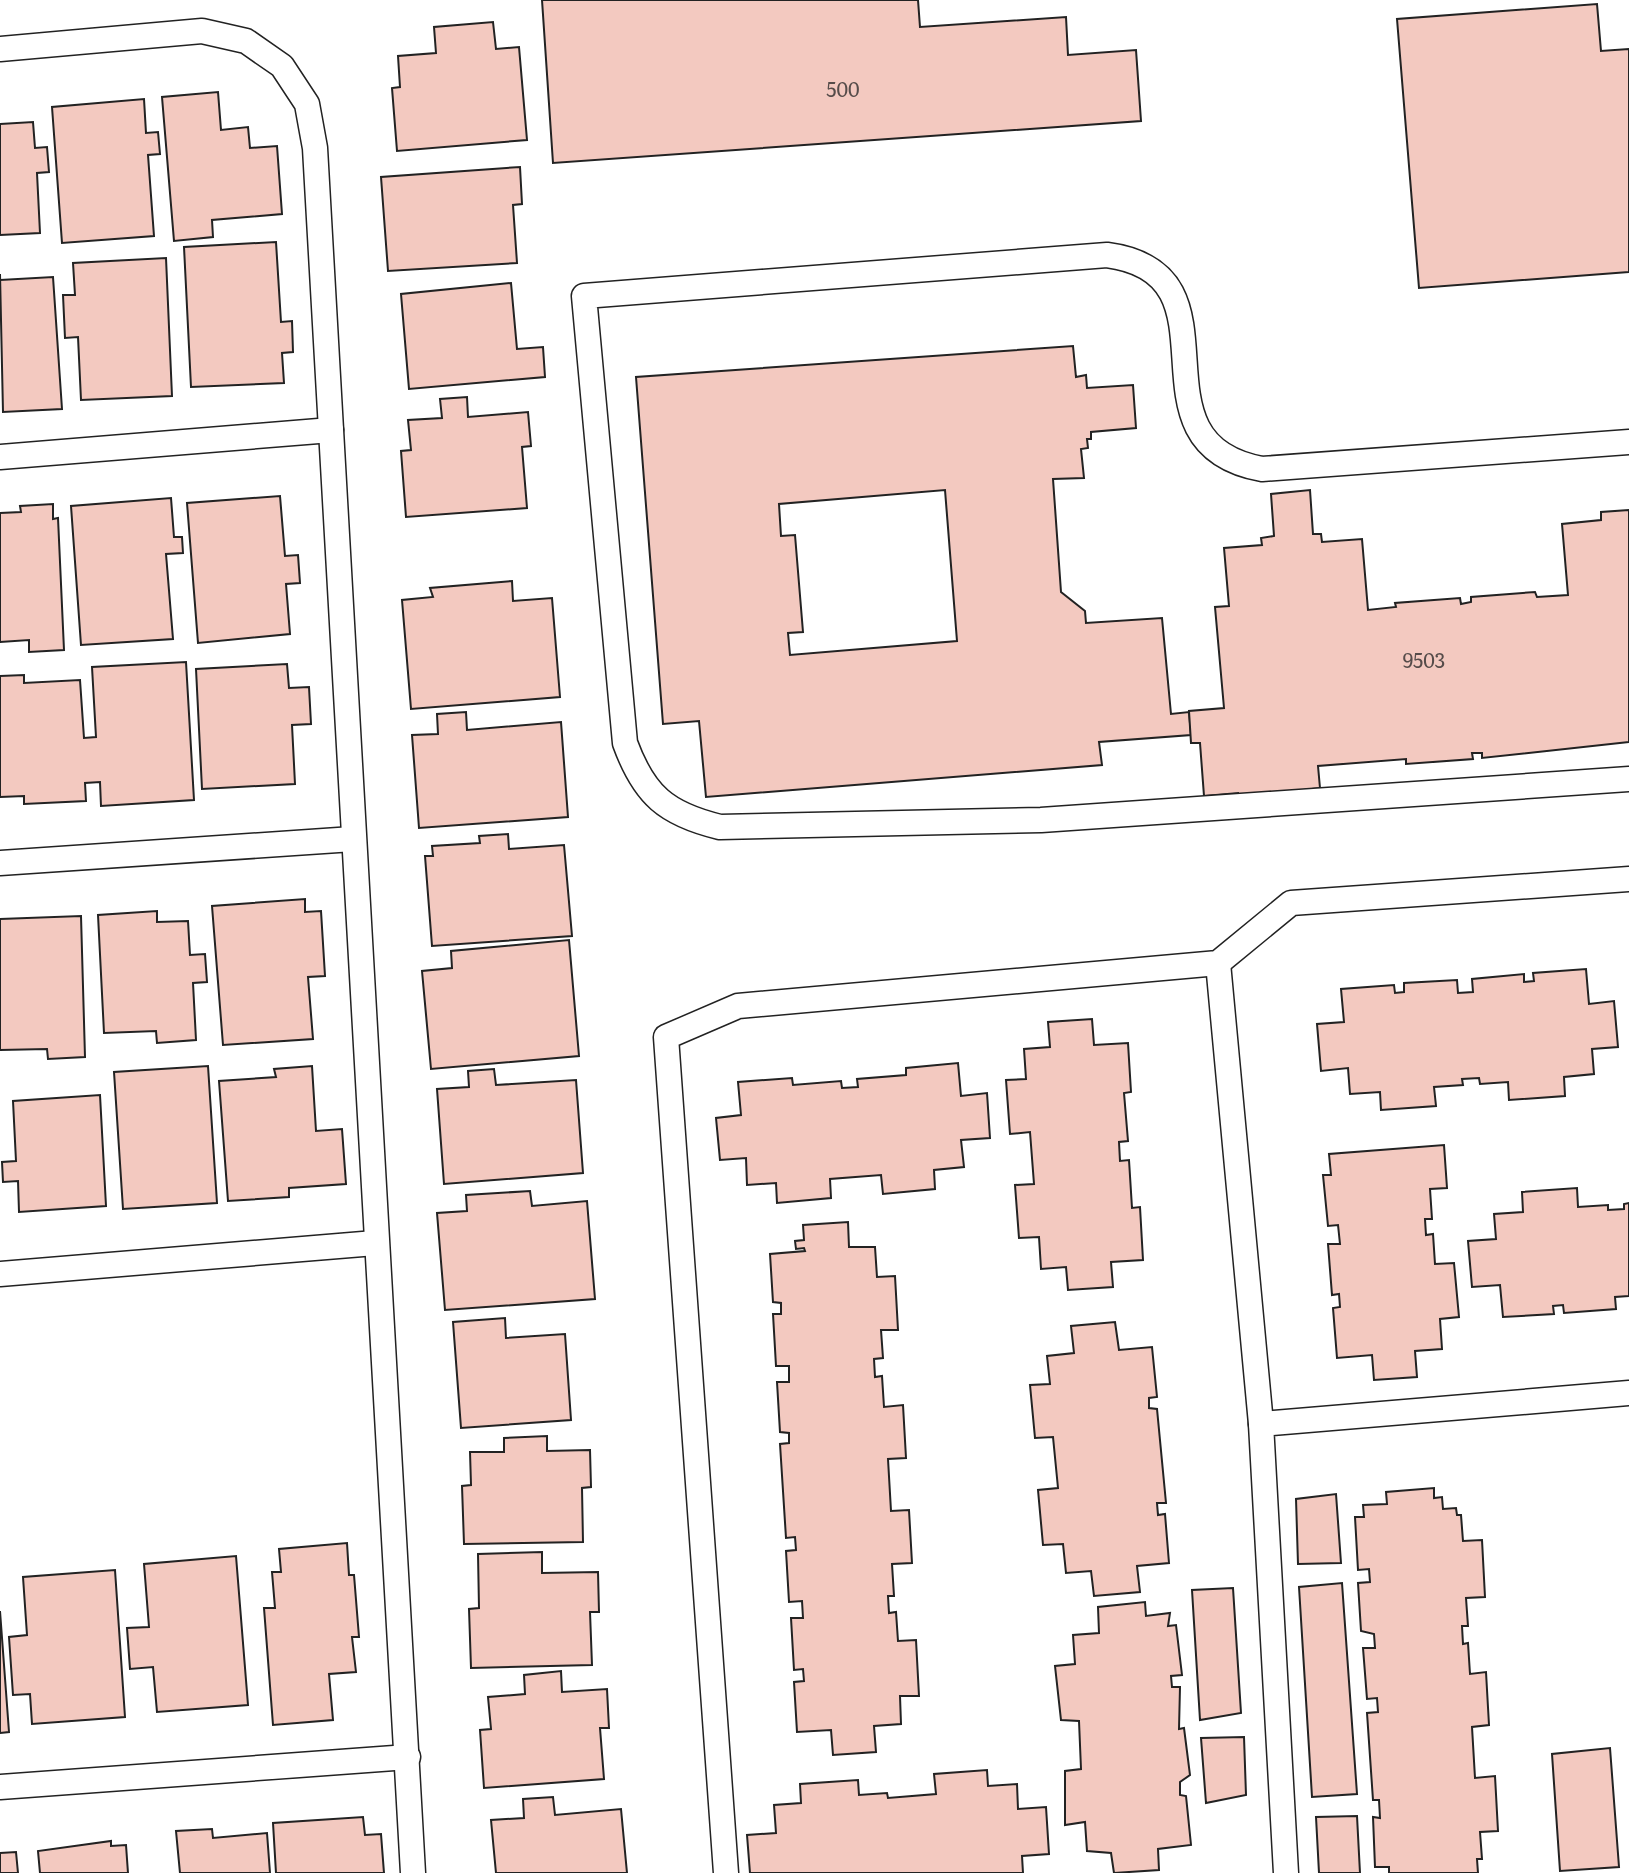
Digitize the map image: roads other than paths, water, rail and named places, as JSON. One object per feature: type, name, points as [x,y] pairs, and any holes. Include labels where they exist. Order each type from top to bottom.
[{"type":"lane","points":[[0,49],[202,31],[246,41],[282,66],[307,104],[315,148],[413,1873]]},
{"type":"lane","points":[[1629,442],[1262,469],[1238,465],[1217,453],[1200,435],[1190,414],[1182,319],[1175,298],[1164,281],[1148,266],[1128,257],[1107,255],[584,296],[625,743],[636,774],[658,801],[687,819],[720,827],[1041,820],[1629,779]]},
{"type":"lane","points":[[0,457],[331,430]]},
{"type":"lane","points":[[0,863],[353,839]]},
{"type":"lane","points":[[726,1873],[666,1037],[738,1006],[1218,963],[1291,903],[1629,879]]},
{"type":"lane","points":[[1218,963],[1261,1424],[1286,1873]]},
{"type":"lane","points":[[0,1274],[375,1243]]},
{"type":"lane","points":[[1261,1424],[1629,1393]]},
{"type":"lane","points":[[0,1787],[408,1757]]}]
